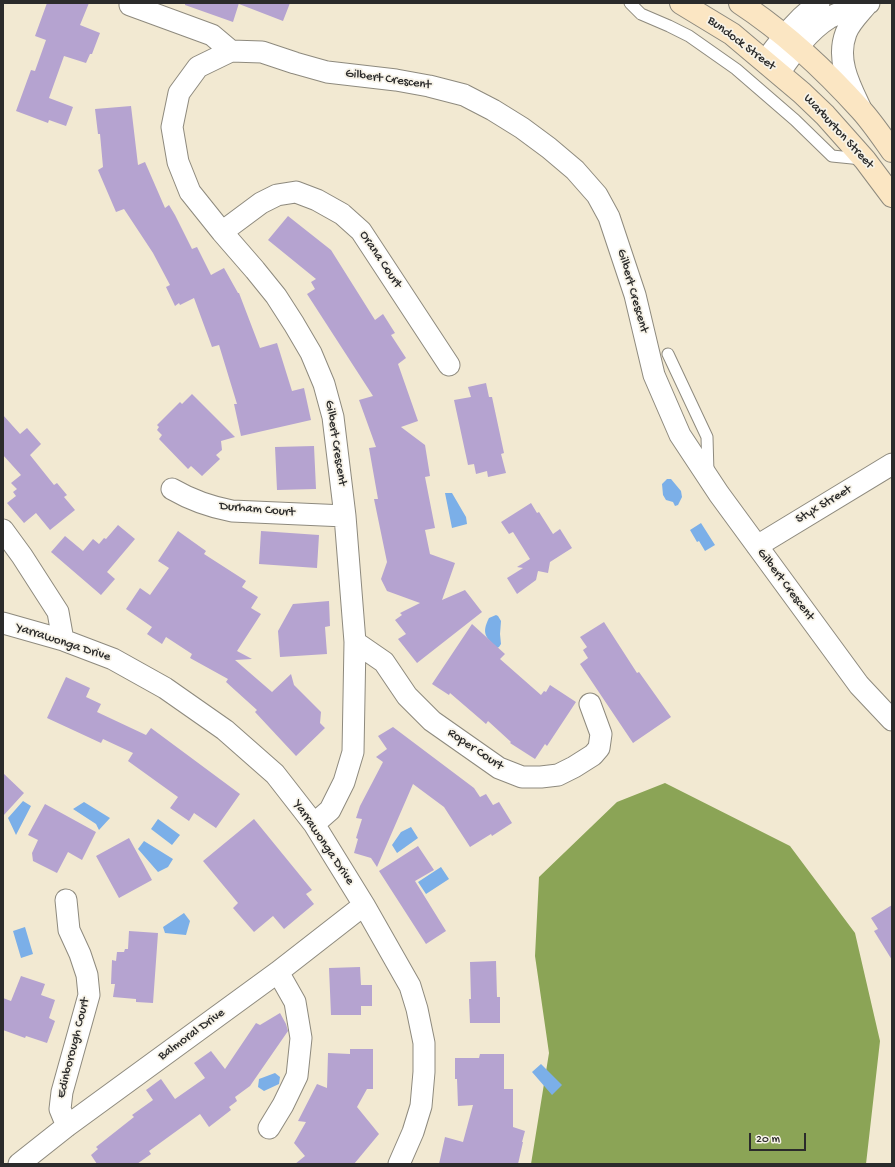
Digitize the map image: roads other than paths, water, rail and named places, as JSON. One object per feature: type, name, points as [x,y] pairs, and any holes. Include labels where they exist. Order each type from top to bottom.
[{"type":"main road","name":"Bundock Street","points":[[681,3],[732,34],[772,67]]},
{"type":"main road","points":[[740,3],[790,42]]},
{"type":"main road","name":"Warburton Street","points":[[790,42],[828,76],[862,111],[892,151]]},
{"type":"main road","name":"Warburton Street","points":[[772,67],[825,115],[865,160],[892,196]]},
{"type":"street","points":[[772,67],[790,42],[800,19],[819,3]]},
{"type":"street","points":[[790,42],[813,32],[828,19],[840,12],[869,3]]},
{"type":"street","points":[[862,111],[851,87],[842,57],[846,33],[869,3]]},
{"type":"street","points":[[130,5],[212,35],[231,51]]},
{"type":"street","name":"Gilbert Crescent","points":[[314,824],[330,810],[344,782],[353,752],[355,642],[345,516],[333,418],[324,384],[311,353],[294,324],[255,270],[190,192],[178,162],[172,127],[179,93],[198,67],[231,51],[262,52],[327,72],[396,80],[429,86],[464,95],[493,110],[516,125],[549,148],[575,170],[597,195],[609,217],[635,295],[654,375],[680,435],[708,478],[859,685],[892,720]]},
{"type":"street","name":"Orana Court","points":[[222,232],[261,202],[277,195],[296,192],[317,200],[342,214],[361,231],[449,365]]},
{"type":"street","name":"Styx Street","points":[[757,546],[892,464]]},
{"type":"street","name":"Durham Court","points":[[172,489],[200,502],[232,511],[345,516]]},
{"type":"street","points":[[3,530],[22,556],[58,612],[63,640]]},
{"type":"street","name":"Yarrawonga Drive","points":[[3,623],[63,640],[113,658],[165,688],[225,730],[275,774],[314,824],[364,905],[410,986],[417,1009],[424,1043],[424,1072],[421,1106],[413,1132],[399,1164]]},
{"type":"street","name":"Roper Court","points":[[355,642],[384,662],[407,696],[432,720],[499,768],[522,777],[558,775],[593,755],[599,748],[601,734],[590,704]]},
{"type":"street","name":"Edinborough Court","points":[[66,900],[69,930],[80,954],[87,975],[89,995],[62,1092],[60,1109],[67,1126]]},
{"type":"street","name":"Balmoral Drive","points":[[19,1164],[67,1126],[278,972],[364,905]]},
{"type":"street","points":[[269,1128],[283,1105],[297,1076],[301,1038],[296,1002],[278,972]]},
{"type":"lane","points":[[630,3],[641,14],[689,36],[736,70],[795,120],[832,156],[865,160]]},
{"type":"lane","points":[[668,354],[706,437],[708,478]]},
{"type":"water","points":[[667,479],[671,479],[681,491],[682,497],[678,505],[675,506],[673,502],[666,500],[663,495],[662,484]]},
{"type":"water","points":[[445,493],[452,493],[466,517],[467,524],[452,528]]},
{"type":"water","points":[[701,523],[715,545],[705,551],[699,541],[697,542],[690,530]]},
{"type":"water","points":[[496,615],[501,621],[501,644],[497,648],[485,632],[489,618]]},
{"type":"water","points":[[23,801],[31,806],[16,835],[8,818]]},
{"type":"water","points":[[84,802],[110,818],[99,830],[96,824],[73,809]]},
{"type":"water","points":[[158,819],[180,835],[172,845],[151,829]]},
{"type":"water","points":[[411,827],[418,838],[397,853],[392,845],[401,832]]},
{"type":"water","points":[[144,841],[173,859],[168,867],[158,872],[138,849]]},
{"type":"water","points":[[441,867],[449,879],[426,894],[418,882]]},
{"type":"water","points":[[184,913],[190,921],[186,935],[165,933],[163,927]]},
{"type":"water","points":[[25,927],[33,954],[21,958],[13,931]]},
{"type":"water","points":[[541,1064],[562,1085],[552,1095],[532,1072]]},
{"type":"water","points":[[275,1073],[280,1077],[279,1084],[264,1091],[258,1087],[259,1079]]}]
